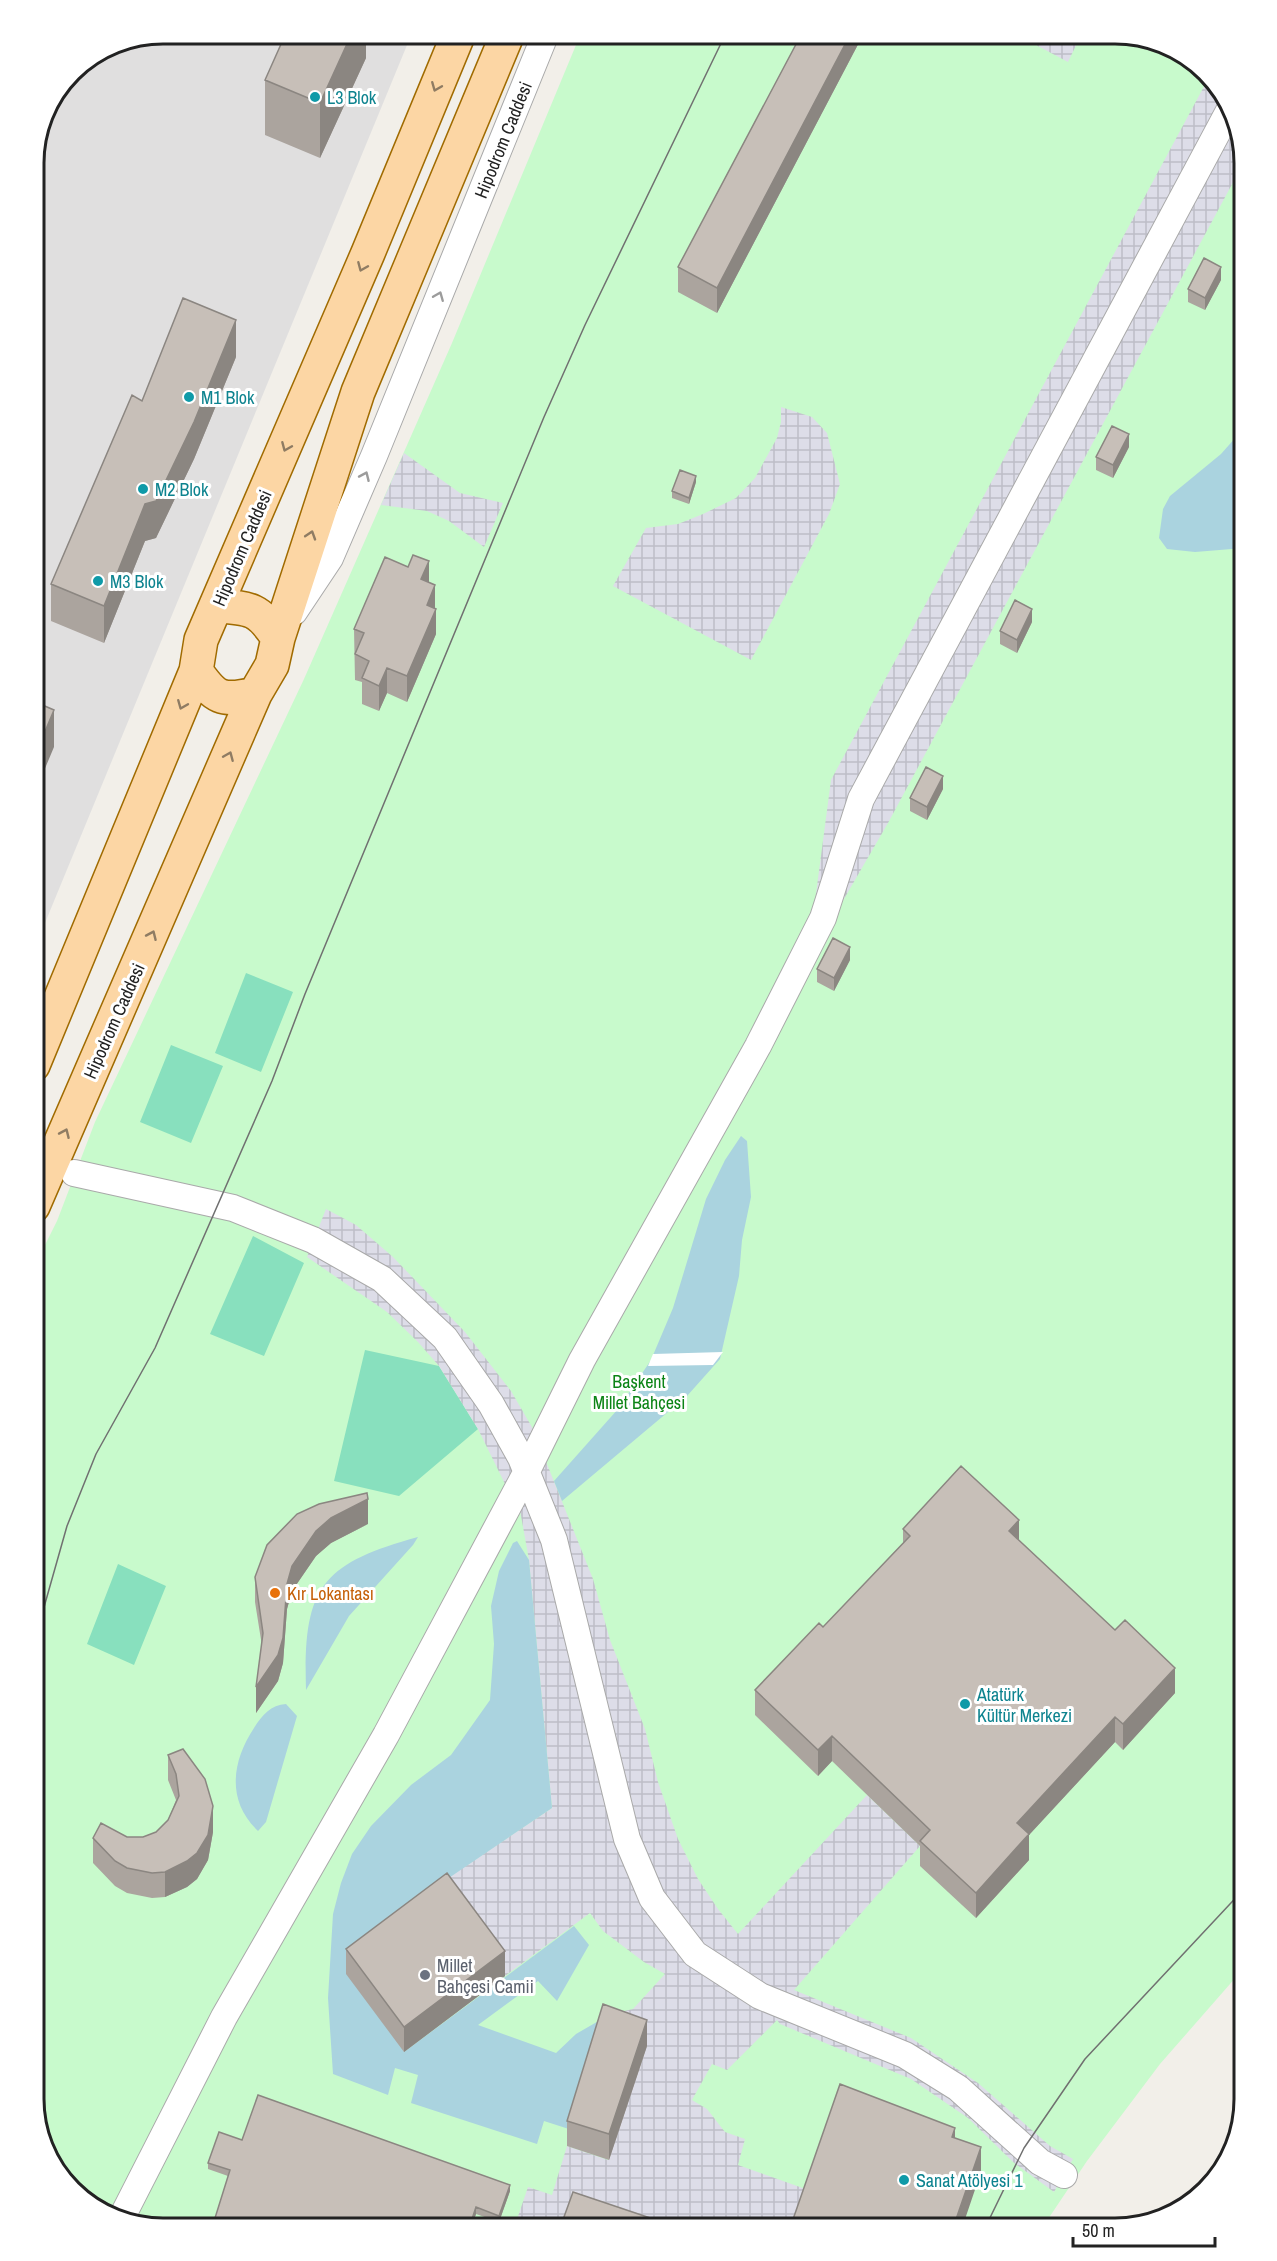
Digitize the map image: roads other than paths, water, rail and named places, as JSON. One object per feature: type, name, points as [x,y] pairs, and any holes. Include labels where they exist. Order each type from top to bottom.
[{"type":"main road","name":"Hipodrom Caddesi","points":[[44,1038],[196,670],[201,640],[218,606],[454,44]]},
{"type":"main road","name":"Hipodrom Caddesi","points":[[44,1181],[255,694],[272,665],[278,638],[358,392],[503,44]]},
{"type":"main road","points":[[218,606],[243,608],[265,617],[278,638]]},
{"type":"main road","points":[[196,670],[211,692],[234,699],[255,694]]},
{"type":"street","name":"Hipodrom Caddesi","points":[[278,638],[334,548],[541,44]]},
{"type":"street","points":[[125,2211],[224,2017],[374,1756],[526,1473],[582,1360],[742,1075],[823,918],[861,799],[1225,119]]},
{"type":"street","points":[[74,1173],[233,1208],[313,1240],[382,1279],[445,1338],[490,1404],[526,1473],[554,1540],[627,1839],[652,1898],[695,1953],[760,1996],[905,2055],[958,2088],[1040,2162],[1064,2175]]},
{"type":"water","points":[[1234,439],[1234,549],[1195,552],[1167,549],[1159,538],[1163,509],[1170,496],[1221,454]]},
{"type":"water","points":[[741,1136],[747,1141],[751,1197],[742,1240],[739,1276],[720,1359],[687,1396],[562,1501],[554,1481],[618,1409],[651,1360],[673,1308],[706,1199],[725,1160]]},
{"type":"water","points":[[418,1537],[349,1616],[306,1690],[308,1627],[314,1604],[324,1585],[339,1570],[359,1558]]},
{"type":"water","points":[[517,1541],[529,1560],[552,1808],[437,1886],[404,2052],[574,1926],[589,1945],[557,2001],[538,1981],[478,2025],[556,2053],[576,2034],[602,2019],[572,2130],[544,2121],[537,2144],[411,2103],[418,2075],[395,2068],[388,2095],[333,2074],[328,1998],[333,1914],[352,1854],[371,1826],[411,1785],[451,1755],[490,1700],[494,1644],[491,1606],[499,1571],[513,1543]]},
{"type":"water","points":[[286,1704],[297,1716],[266,1822],[258,1831],[241,1807],[237,1794],[237,1767],[247,1741],[260,1719],[271,1709]]},
{"type":"tram line","points":[[44,1607],[67,1526],[96,1454],[155,1348],[272,1081],[305,994],[544,417],[585,325],[721,44]]},
{"type":"tram line","points":[[990,2218],[1024,2148],[1085,2059],[1234,1900]]},
{"type":"place","name":"L3 Blok","points":[[315,97]]},
{"type":"place","name":"M1 Blok","points":[[189,397]]},
{"type":"place","name":"M2 Blok","points":[[143,489]]},
{"type":"place","name":"M3 Blok","points":[[98,581]]},
{"type":"place","name":"Kır Lokantası","points":[[275,1593]]},
{"type":"place","name":"Atatürk Kültür Merkezi","points":[[965,1704]]},
{"type":"place","name":"Millet Bahçesi Camii","points":[[425,1975]]},
{"type":"place","name":"Sanat Atölyesi 1","points":[[904,2180]]},
{"type":"park label","name":"Başkent Millet Bahçesi","points":[[639,1391]]}]
